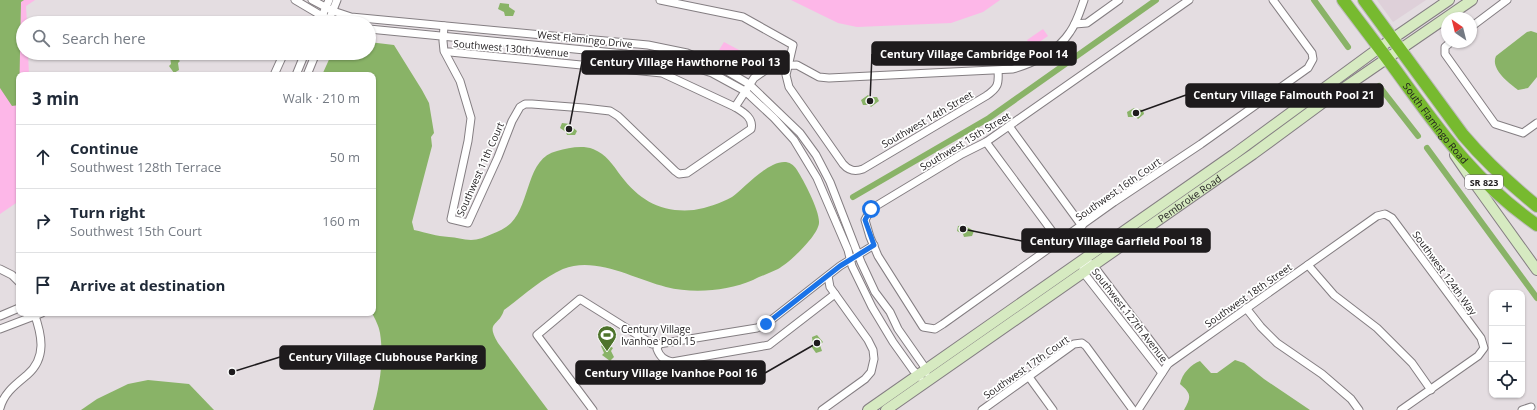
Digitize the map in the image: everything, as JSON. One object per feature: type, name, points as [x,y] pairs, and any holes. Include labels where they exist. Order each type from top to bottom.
[{"type":"highway","name":"South Flamingo Road","points":[[1343,0],[1380,48],[1439,130]]},
{"type":"highway","name":"South Flamingo Road","points":[[1364,0],[1463,135],[1498,173],[1537,206]]},
{"type":"highway","name":"SR 823","points":[[1439,130],[1468,165],[1486,183],[1537,225]]},
{"type":"main road","name":"Pembroke Road","points":[[886,410],[1093,265],[1380,48],[1449,0]]},
{"type":"main road","name":"Pembroke Road","points":[[868,410],[1083,260],[1325,101],[1472,0]]},
{"type":"main road","name":"South Flamingo Road","points":[[1439,130],[1468,174],[1537,270]]},
{"type":"street","points":[[295,0],[315,16]]},
{"type":"street","name":"West Flamingo Drive","points":[[312,0],[326,8],[348,16]]},
{"type":"street","points":[[322,16],[329,0]]},
{"type":"street","points":[[331,16],[337,0]]},
{"type":"street","points":[[660,0],[743,17],[792,45],[788,65]]},
{"type":"street","points":[[735,107],[754,78],[774,66],[797,65],[819,76],[829,78],[998,71],[1026,65],[1041,58],[1060,44],[1075,24],[1084,0]]},
{"type":"street","points":[[1075,24],[1087,23],[1119,0]]},
{"type":"street","name":"Southwest 15th Street","points":[[874,245],[865,220],[871,209],[962,154],[986,142],[1189,0]]},
{"type":"street","name":"Southwest 16th Court","points":[[874,245],[878,256],[921,325],[930,329],[935,329],[1308,68],[1313,59],[1312,53],[1273,0]]},
{"type":"street","points":[[1477,23],[1508,0]]},
{"type":"street","name":"West Flamingo Drive","points":[[376,19],[648,45],[687,54],[720,67],[749,84],[800,132],[816,155],[830,182],[875,292],[884,310],[926,369]]},
{"type":"street","name":"Southwest 11th Court","points":[[444,26],[443,44],[445,52],[460,81],[471,118],[468,141],[451,219],[468,223],[498,157],[512,121]]},
{"type":"street","name":"West Flamingo Drive","points":[[376,29],[656,56],[712,73],[745,92],[784,129],[800,149],[819,184],[846,245],[850,259],[864,292],[876,315],[917,376],[927,381]]},
{"type":"street","points":[[1445,48],[1445,54],[1495,124],[1523,133],[1537,123]]},
{"type":"street","name":"Southwest 130th Avenue","points":[[445,52],[662,72],[735,107],[750,119],[752,124],[751,129],[687,173],[683,174],[675,171],[618,116],[610,111],[525,104],[520,107],[512,121]]},
{"type":"street","points":[[275,72],[281,60]]},
{"type":"street","points":[[297,72],[302,60]]},
{"type":"street","points":[[308,72],[313,60]]},
{"type":"street","name":"Southwest 14th Street","points":[[788,65],[786,78],[789,87],[843,164],[851,171],[863,169],[986,96],[996,88],[998,84],[998,71]]},
{"type":"street","points":[[1009,126],[1082,226]]},
{"type":"street","points":[[986,142],[1060,242]]},
{"type":"street","name":"Southwest 18th Street","points":[[1138,410],[1168,364],[1377,216],[1385,214]]},
{"type":"street","name":"Southwest 124th Way","points":[[1385,214],[1392,218],[1481,338],[1484,348],[1478,356],[1431,390]]},
{"type":"street","points":[[593,410],[537,335],[580,299],[652,344],[761,327],[850,259],[874,245]]},
{"type":"street","name":"Southwest 127th Avenue","points":[[1162,373],[1083,272],[1083,260],[1093,265],[1168,364]]},
{"type":"street","points":[[1308,265],[1334,295],[1377,328],[1412,364],[1431,390],[1401,410]]},
{"type":"street","points":[[0,269],[12,275],[16,279]]},
{"type":"street","points":[[822,410],[865,379],[872,367],[874,359],[873,350],[867,338],[835,294],[830,286],[828,276]]},
{"type":"street","name":"West Flamingo Drive","points":[[875,292],[890,312],[898,329]]},
{"type":"street","points":[[659,344],[657,349],[659,355],[665,360],[672,362],[769,345],[835,294]]},
{"type":"street","points":[[1246,308],[1260,327],[1277,343],[1322,374],[1351,399],[1358,410]]},
{"type":"street","points":[[0,316],[16,309]]},
{"type":"street","points":[[876,315],[878,309],[884,310]]},
{"type":"street","points":[[0,329],[32,316]]},
{"type":"street","points":[[0,408],[2,400],[28,374],[40,357],[42,341],[37,316]]},
{"type":"street","points":[[889,335],[898,329]]},
{"type":"street","name":"Southwest 17th Court","points":[[982,410],[1074,344],[1082,343],[1086,346],[1133,410]]},
{"type":"street","points":[[926,369],[927,381]]},
{"type":"street","points":[[1029,377],[1053,410]]},
{"type":"street","points":[[1522,410],[1531,407]]},
{"type":"shaded area","points":[[0,0],[35,0],[26,6],[27,16],[16,16],[16,60],[28,60],[29,72],[16,72],[16,203],[0,214]]},
{"type":"shaded area","points":[[0,0],[24,0],[21,2],[21,16],[16,16],[16,60],[20,60],[20,72],[16,72],[16,105],[12,106],[0,88]]},
{"type":"shaded area","points":[[791,0],[1000,0],[983,12],[951,23],[857,27],[838,23]]},
{"type":"shaded area","points":[[1377,0],[1426,0],[1393,22]]},
{"type":"shaded area","points":[[500,3],[509,4],[509,7],[515,11],[513,16],[505,16],[504,12],[498,9]]},
{"type":"shaded area","points":[[1043,29],[1048,36],[1032,47],[1027,40]]},
{"type":"shaded area","points":[[1531,31],[1537,33],[1537,77],[1528,88],[1518,90],[1498,71],[1495,61],[1496,56],[1527,32]]},
{"type":"shaded area","points":[[724,42],[741,51],[737,59],[719,50]]},
{"type":"shaded area","points":[[376,43],[394,45],[422,90],[429,103],[434,133],[431,137],[432,146],[412,222],[414,230],[465,240],[482,238],[500,231],[511,223],[517,214],[534,172],[540,162],[547,155],[557,151],[580,147],[593,149],[602,154],[612,164],[628,185],[644,199],[662,207],[682,210],[694,210],[709,207],[723,201],[732,197],[764,170],[782,162],[790,163],[797,170],[807,188],[817,211],[819,223],[814,235],[789,261],[778,269],[743,284],[732,287],[699,291],[677,289],[666,287],[615,270],[589,265],[563,269],[540,283],[504,310],[494,325],[493,331],[498,343],[548,410],[373,410],[378,391],[382,352],[379,330],[374,316],[376,316],[376,72],[323,72],[329,60],[376,60]]},
{"type":"shaded area","points":[[170,60],[179,60],[179,70],[173,72],[169,66],[171,64]]},
{"type":"shaded area","points":[[868,95],[870,97],[877,97],[879,101],[871,107],[869,105],[863,105],[861,100]]},
{"type":"shaded area","points":[[1134,108],[1143,110],[1144,114],[1138,119],[1136,117],[1128,117],[1127,112]]},
{"type":"shaded area","points":[[562,123],[570,124],[577,131],[575,135],[567,135],[566,132],[560,128]]},
{"type":"shaded area","points":[[966,225],[974,231],[972,236],[964,237],[963,234],[957,231],[958,226]]},
{"type":"shaded area","points":[[817,335],[823,342],[820,345],[822,351],[816,353],[811,346],[813,345],[812,337]]},
{"type":"shaded area","name":"Century Village Ivanhoe Pool 15","points":[[605,343],[613,348],[611,351],[614,357],[610,361],[602,355],[604,353],[601,346]]},
{"type":"shaded area","points":[[1235,360],[1244,363],[1264,379],[1310,410],[1184,410],[1189,396],[1187,390],[1180,384],[1185,373],[1190,367],[1200,361],[1211,373],[1217,373]]},
{"type":"shaded area","points":[[148,380],[189,384],[214,410],[81,410],[97,399],[128,384]]},
{"type":"waterway","points":[[853,197],[989,118],[1156,0]]},
{"type":"waterway","points":[[1314,0],[1348,47]]},
{"type":"waterway","points":[[1379,86],[1418,136]]},
{"type":"waterway","points":[[1427,148],[1537,298]]},
{"type":"place","name":"Century Village Cambridge Pool 14","points":[[870,101]]},
{"type":"place","name":"Century Village Falmouth Pool 21","points":[[1136,113]]},
{"type":"place","name":"Century Village Hawthorne Pool 13","points":[[569,129]]},
{"type":"place","name":"Century Village Garfield Pool 18","points":[[963,229]]},
{"type":"place","name":"Century Village Ivanhoe Pool 16","points":[[817,343]]},
{"type":"place","name":"Century Village Ivanhoe Pool 15","points":[[607,352]]},
{"type":"place","name":"Century Village Clubhouse Parking","points":[[232,372]]},
{"type":"route","points":[[766,324],[840,266],[874,245],[865,220],[871,209]]}]
